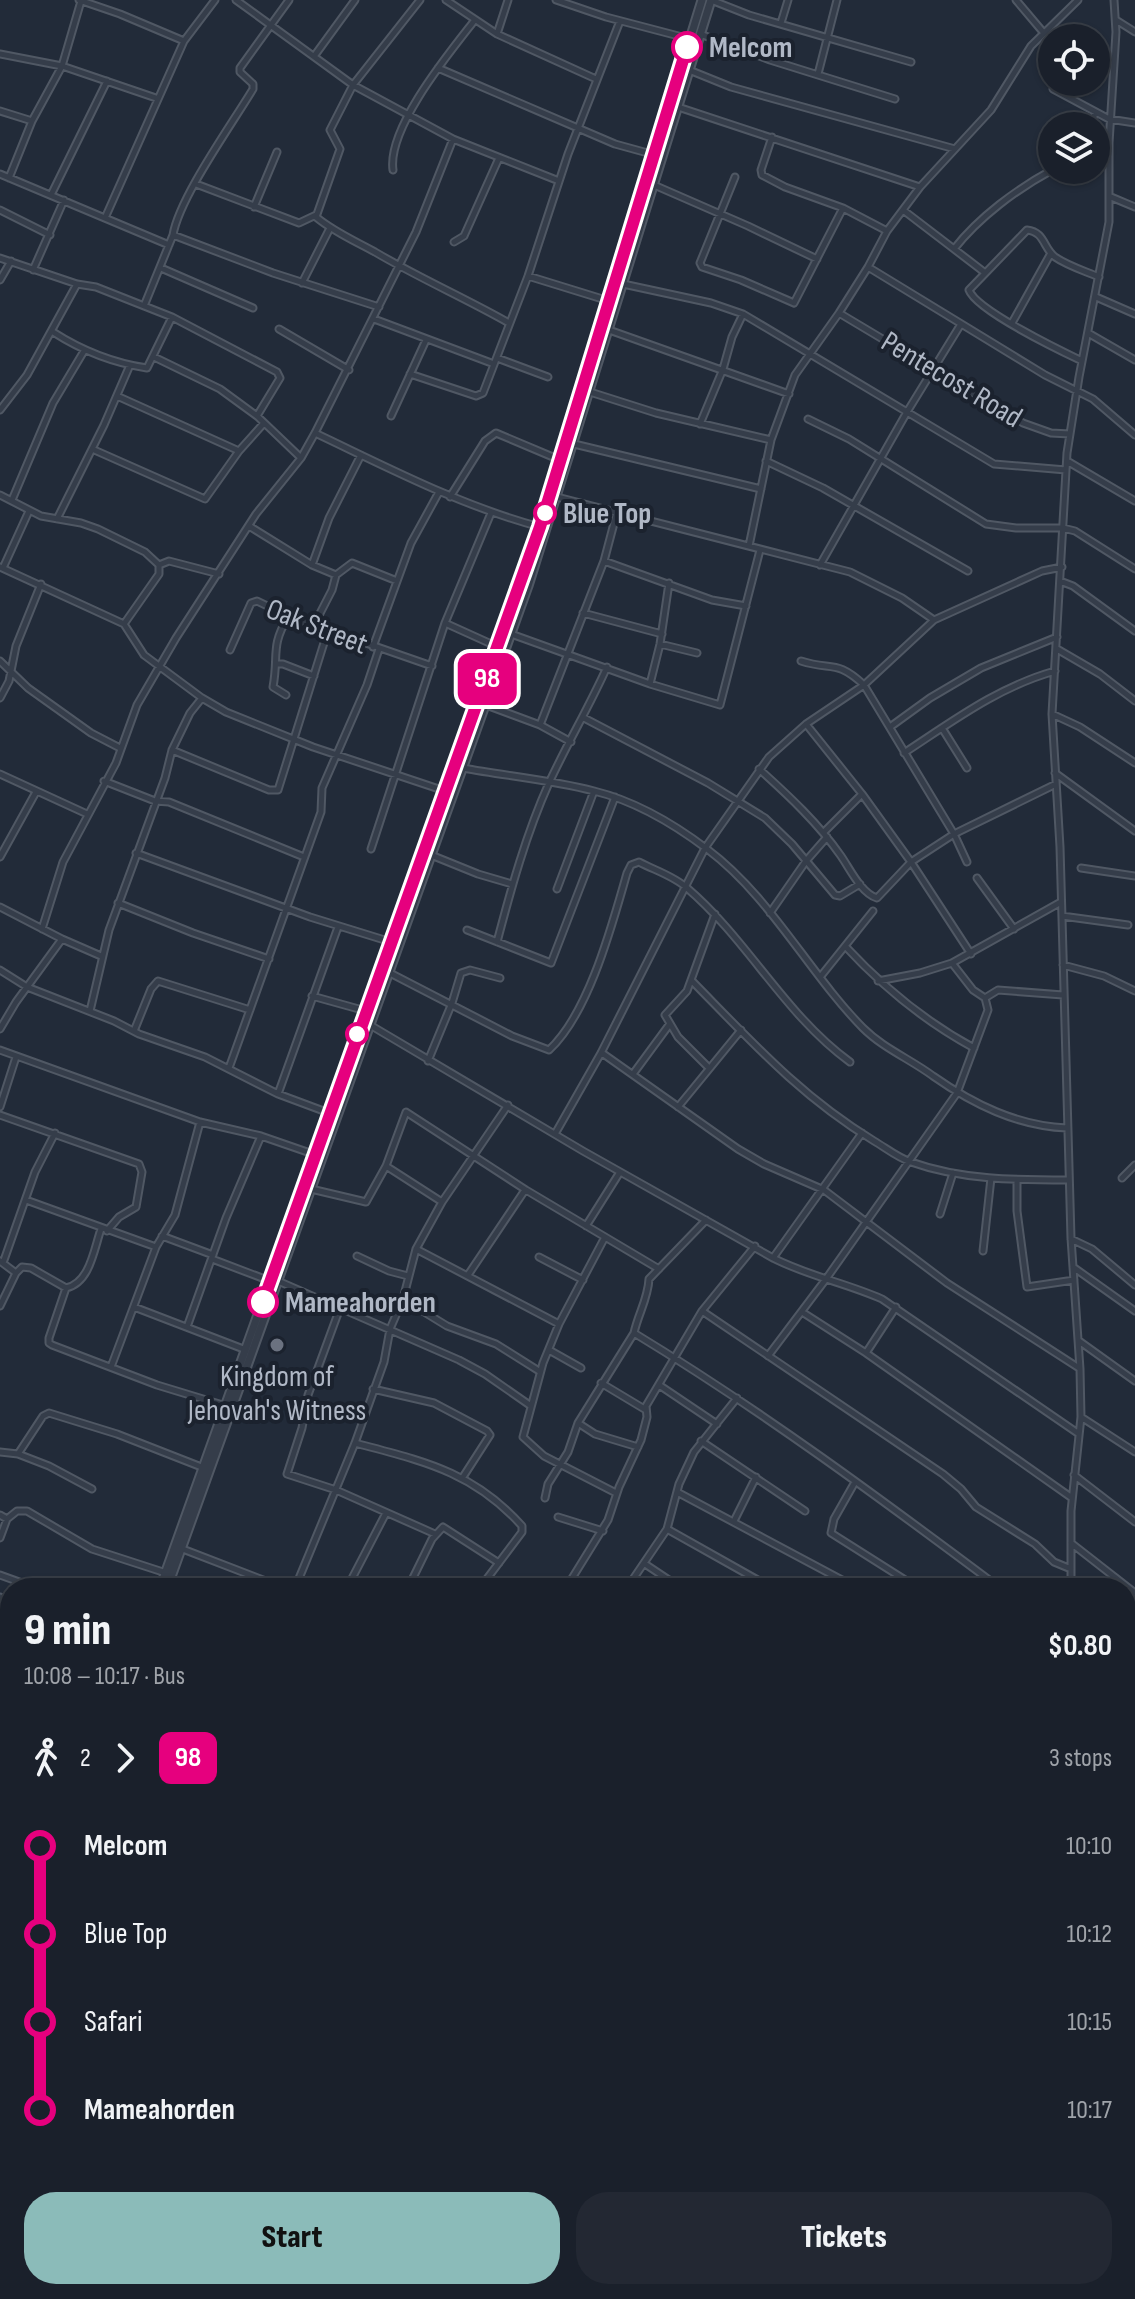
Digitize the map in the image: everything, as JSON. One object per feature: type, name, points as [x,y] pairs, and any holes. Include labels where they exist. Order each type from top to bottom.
[{"type":"street","points":[[9,178],[32,121],[62,66],[80,0],[184,41]]},
{"type":"street","points":[[105,218],[184,41],[215,0]]},
{"type":"street","points":[[236,0],[353,85],[453,139],[559,181]]},
{"type":"street","points":[[144,306],[175,226],[196,184],[253,89],[253,84],[240,70],[289,0]]},
{"type":"street","points":[[315,55],[355,0]]},
{"type":"street","points":[[196,184],[299,223],[316,215],[340,149],[329,132],[353,85],[420,0]]},
{"type":"street","points":[[446,0],[497,34],[596,79]]},
{"type":"street","points":[[497,34],[508,0]]},
{"type":"street","points":[[556,0],[690,39]]},
{"type":"street","points":[[164,1578],[178,1547],[273,1281],[329,1113],[388,972],[486,705],[498,647],[560,460],[590,392],[609,330],[655,155],[702,0]]},
{"type":"street","points":[[170,1578],[246,1350],[310,1189],[366,1011],[445,791],[511,634],[557,497],[609,301],[647,194],[654,185],[711,0],[749,15],[911,62]]},
{"type":"street","points":[[781,23],[788,0]]},
{"type":"street","points":[[818,74],[837,0]]},
{"type":"street","points":[[1016,0],[1038,26]]},
{"type":"street","points":[[1052,24],[1078,0]]},
{"type":"street","points":[[1109,112],[1114,0]]},
{"type":"street","points":[[1115,20],[1135,32]]},
{"type":"street","points":[[393,170],[392,158],[409,115],[438,68],[474,21]]},
{"type":"street","points":[[410,374],[480,396],[488,383],[578,128],[620,21]]},
{"type":"street","points":[[700,34],[895,99]]},
{"type":"street","points":[[749,546],[771,440],[795,375],[839,313],[887,231],[920,187],[991,110],[1038,38]]},
{"type":"street","points":[[0,54],[62,66],[156,98]]},
{"type":"street","points":[[438,68],[615,144],[655,155]]},
{"type":"street","points":[[689,70],[731,87],[955,149]]},
{"type":"street","points":[[51,195],[107,81]]},
{"type":"street","points":[[1066,96],[1096,112]]},
{"type":"street","points":[[678,107],[920,187]]},
{"type":"street","points":[[0,111],[32,121]]},
{"type":"street","points":[[1110,119],[1135,123]]},
{"type":"street","points":[[772,137],[762,175],[785,187],[843,208],[887,231]]},
{"type":"street","points":[[42,929],[63,862],[116,763],[137,705],[159,665],[249,526],[301,458],[315,433],[399,268],[453,139]]},
{"type":"street","points":[[254,207],[277,152]]},
{"type":"street","points":[[454,242],[464,236],[499,158]]},
{"type":"street","points":[[1071,1578],[1072,1498],[1081,1417],[1080,1369],[1068,1180],[1062,916],[1052,714],[1066,470],[1077,389],[1109,222],[1110,158]]},
{"type":"street","points":[[0,174],[169,245]]},
{"type":"street","points":[[735,177],[700,259],[702,267],[794,303],[843,208]]},
{"type":"street","points":[[954,249],[978,224],[1038,178]]},
{"type":"street","points":[[654,185],[817,260]]},
{"type":"street","points":[[1111,197],[1135,207]]},
{"type":"street","points":[[33,270],[64,200]]},
{"type":"street","points":[[0,210],[50,235]]},
{"type":"street","points":[[903,210],[984,272]]},
{"type":"street","points":[[316,215],[330,228],[399,268],[462,296],[509,323]]},
{"type":"street","points":[[302,283],[330,228]]},
{"type":"street","points":[[1082,361],[1012,323],[971,296],[969,290],[1027,230],[1034,231],[1043,239],[1056,258],[1099,277]]},
{"type":"street","points":[[173,235],[302,283],[379,307]]},
{"type":"street","points":[[1012,323],[1051,253]]},
{"type":"street","points":[[0,258],[77,284],[96,287],[172,317],[280,375],[257,416]]},
{"type":"street","points":[[0,280],[11,261]]},
{"type":"street","points":[[868,267],[1045,375],[1093,399],[1135,435]]},
{"type":"street","points":[[161,268],[253,308]]},
{"type":"street","points":[[528,276],[609,301]]},
{"type":"street","points":[[0,410],[27,375],[77,284]]},
{"type":"street","points":[[623,284],[711,303],[743,314],[994,464],[1066,470]]},
{"type":"street","points":[[1096,297],[1135,314]]},
{"type":"street","name":"Pentecost Road","points":[[839,313],[1030,426],[1051,433],[1070,434]]},
{"type":"street","points":[[700,424],[743,314]]},
{"type":"street","points":[[53,332],[84,351],[148,368],[172,317]]},
{"type":"street","points":[[374,319],[426,340],[548,377]]},
{"type":"street","points":[[820,565],[961,324]]},
{"type":"street","points":[[279,329],[349,370]]},
{"type":"street","points":[[609,330],[789,394]]},
{"type":"street","points":[[1088,333],[1135,360]]},
{"type":"street","points":[[391,416],[426,340]]},
{"type":"street","points":[[12,500],[48,414],[84,351]]},
{"type":"street","points":[[154,357],[200,378],[257,416],[301,458]]},
{"type":"street","points":[[57,519],[130,365]]},
{"type":"street","points":[[590,392],[700,424],[771,440]]},
{"type":"street","points":[[117,396],[239,451]]},
{"type":"street","points":[[808,419],[881,459],[986,524],[1016,528],[1063,528],[1084,534],[1135,569]]},
{"type":"street","points":[[92,449],[203,499],[207,498],[239,451],[264,423]]},
{"type":"street","points":[[315,433],[450,497],[540,527]]},
{"type":"street","points":[[450,497],[485,441],[496,433],[560,460]]},
{"type":"street","points":[[570,443],[761,489]]},
{"type":"street","points":[[312,565],[329,518],[361,455]]},
{"type":"street","points":[[766,461],[792,471],[968,571]]},
{"type":"street","points":[[1067,461],[1135,501]]},
{"type":"street","points":[[229,1068],[321,812],[322,788],[367,685],[397,581],[411,543],[439,492]]},
{"type":"street","points":[[0,495],[29,511],[98,529],[145,552],[159,565],[159,574],[124,624]]},
{"type":"street","points":[[557,497],[850,572],[934,620]]},
{"type":"street","points":[[29,511],[1,568],[124,624],[144,655],[202,698],[236,717],[445,791]]},
{"type":"street","points":[[540,725],[604,561],[617,512]]},
{"type":"street","points":[[371,849],[445,623],[491,513]]},
{"type":"street","points":[[249,526],[312,565],[336,575]]},
{"type":"street","points":[[511,634],[650,684],[720,705],[760,550]]},
{"type":"street","points":[[159,565],[169,561],[219,574]]},
{"type":"street","points":[[604,561],[712,600],[746,606]]},
{"type":"street","points":[[314,625],[336,575],[352,563],[397,581]]},
{"type":"street","points":[[555,1134],[601,1053],[705,848],[759,769],[806,724],[864,685],[934,620],[1042,571],[1062,567]]},
{"type":"street","points":[[1060,581],[1073,586],[1135,631]]},
{"type":"street","points":[[650,684],[662,634],[669,583]]},
{"type":"street","points":[[0,698],[6,690],[16,646],[41,584]]},
{"type":"street","name":"Oak Street","points":[[230,650],[254,601],[288,616],[432,666]]},
{"type":"street","points":[[583,613],[662,634]]},
{"type":"street","points":[[286,695],[273,688],[277,664],[275,643],[288,616]]},
{"type":"street","points":[[445,623],[498,647]]},
{"type":"street","points":[[172,750],[205,766],[276,791],[328,630]]},
{"type":"street","points":[[890,727],[930,698],[981,668],[1058,637]]},
{"type":"street","points":[[660,644],[697,653]]},
{"type":"street","points":[[1057,649],[1100,674],[1135,701]]},
{"type":"street","points":[[0,661],[28,688],[91,733],[120,748]]},
{"type":"street","points":[[801,661],[819,667],[833,665],[842,668],[864,685],[954,834],[967,862]]},
{"type":"street","points":[[277,664],[314,676]]},
{"type":"street","points":[[497,942],[512,884],[549,784],[607,667]]},
{"type":"street","points":[[904,753],[976,704],[1017,684],[1055,671]]},
{"type":"street","points":[[90,1011],[101,956],[165,778],[172,750],[190,713],[202,698]]},
{"type":"street","points":[[486,705],[540,725],[571,742]]},
{"type":"street","points":[[1052,714],[1080,727],[1135,763]]},
{"type":"street","points":[[584,718],[740,801],[765,818],[792,844],[835,895],[840,896],[860,884]]},
{"type":"street","points":[[806,724],[911,862],[971,954]]},
{"type":"street","points":[[942,728],[967,768]]},
{"type":"street","points":[[463,768],[594,791],[645,810],[725,864],[872,1036],[957,1093],[1038,1127],[1067,1128]]},
{"type":"street","points":[[759,769],[826,835],[860,884],[877,898],[911,862],[954,834],[1056,784]]},
{"type":"street","points":[[1054,772],[1135,831]]},
{"type":"street","points":[[0,774],[87,814]]},
{"type":"street","points":[[104,781],[155,801],[169,802],[304,857]]},
{"type":"street","points":[[557,889],[594,791]]},
{"type":"street","points":[[0,857],[36,792]]},
{"type":"street","points":[[770,913],[826,835],[862,794]]},
{"type":"street","points":[[467,930],[551,963],[615,797]]},
{"type":"street","points":[[136,853],[338,927],[391,942]]},
{"type":"street","points":[[431,855],[512,884]]},
{"type":"street","points":[[388,972],[512,1036],[549,1050],[589,985],[631,865],[639,862],[685,885],[715,914],[819,1036],[850,1062]]},
{"type":"street","points":[[1081,868],[1135,876]]},
{"type":"street","points":[[977,878],[1014,929]]},
{"type":"street","points":[[878,981],[952,963],[1061,902]]},
{"type":"street","points":[[118,903],[269,959]]},
{"type":"street","points":[[0,907],[101,956]]},
{"type":"street","points":[[821,976],[873,911]]},
{"type":"street","points":[[709,1068],[669,1025],[665,1015],[687,991],[715,914]]},
{"type":"street","points":[[1062,916],[1128,925]]},
{"type":"street","points":[[278,1094],[338,927]]},
{"type":"street","points":[[0,1029],[62,939]]},
{"type":"street","points":[[845,946],[878,981],[916,1013],[974,1048]]},
{"type":"street","points":[[952,963],[973,990],[985,998]]},
{"type":"street","points":[[1063,965],[1104,976],[1135,991]]},
{"type":"street","points":[[0,970],[27,987],[229,1068],[278,1094],[329,1113]]},
{"type":"street","points":[[428,1061],[464,970],[500,978]]},
{"type":"street","points":[[691,980],[799,1089],[909,1162],[991,1178],[1068,1180]]},
{"type":"street","points":[[134,1031],[151,989],[158,981],[250,1010]]},
{"type":"street","points":[[985,998],[1000,990],[1063,995]]},
{"type":"street","points":[[312,996],[366,1011]]},
{"type":"street","points":[[768,1356],[957,1093],[986,1017],[985,998]]},
{"type":"street","points":[[365,1022],[773,1258],[798,1271],[866,1292],[896,1307],[1079,1434]]},
{"type":"street","points":[[633,1074],[669,1025]]},
{"type":"street","points":[[678,1107],[741,1030]]},
{"type":"street","points":[[0,1050],[200,1122],[261,1136],[316,1155]]},
{"type":"street","points":[[601,1053],[752,1158],[824,1190],[947,1283],[1080,1369]]},
{"type":"street","points":[[0,1107],[16,1057]]},
{"type":"street","points":[[299,1578],[355,1443],[384,1362],[390,1329],[403,1299],[416,1249],[442,1202],[508,1105]]},
{"type":"street","points":[[310,1189],[366,1202],[386,1166],[406,1112],[526,1190],[659,1269]]},
{"type":"street","points":[[0,1115],[122,1156],[141,1166],[136,1207],[104,1230],[77,1285],[66,1288],[27,1266],[22,1267],[0,1306]]},
{"type":"street","points":[[111,1367],[156,1247],[175,1215],[200,1122]]},
{"type":"street","points":[[16,1273],[2,1262],[35,1172],[55,1133]]},
{"type":"street","points":[[773,1258],[862,1133]]},
{"type":"street","points":[[187,1327],[261,1136]]},
{"type":"street","points":[[1122,1178],[1135,1165]]},
{"type":"street","points":[[386,1166],[442,1202]]},
{"type":"street","points":[[586,1226],[620,1172]]},
{"type":"street","points":[[940,1214],[953,1173]]},
{"type":"street","points":[[983,1251],[991,1178]]},
{"type":"street","points":[[1017,1180],[1017,1211],[1027,1287],[1074,1280]]},
{"type":"street","points":[[468,1275],[526,1190]]},
{"type":"street","points":[[26,1200],[156,1247]]},
{"type":"street","points":[[545,1498],[548,1484],[568,1452],[578,1423],[634,1333],[649,1293],[649,1279],[706,1220]]},
{"type":"street","points":[[162,1236],[340,1308],[474,1367],[531,1406]]},
{"type":"street","points":[[605,1237],[559,1324],[540,1371],[523,1437],[559,1464],[616,1493]]},
{"type":"street","points":[[1071,1238],[1092,1249],[1135,1285]]},
{"type":"street","points":[[572,1578],[603,1531],[616,1493],[638,1447],[646,1424],[646,1410],[674,1357],[702,1311],[755,1246]]},
{"type":"street","points":[[416,1249],[559,1324]]},
{"type":"street","points":[[357,1256],[408,1276]]},
{"type":"street","points":[[539,1257],[583,1280]]},
{"type":"street","points":[[1073,1266],[1135,1311]]},
{"type":"street","points":[[66,1288],[49,1343],[157,1385],[226,1406]]},
{"type":"street","points":[[403,1299],[456,1330],[496,1344],[540,1371]]},
{"type":"street","points":[[134,1307],[246,1350]]},
{"type":"street","points":[[866,1353],[896,1307]]},
{"type":"street","points":[[340,1308],[308,1395],[302,1428],[287,1474],[336,1490],[435,1534]]},
{"type":"street","points":[[702,1311],[943,1474],[976,1507],[1035,1544],[1054,1562],[1071,1569]]},
{"type":"street","points":[[802,1312],[866,1353],[1072,1498]]},
{"type":"street","points":[[634,1333],[737,1398],[903,1514],[987,1578]]},
{"type":"street","points":[[1078,1340],[1135,1381]]},
{"type":"street","points":[[549,1350],[581,1368]]},
{"type":"street","points":[[601,1383],[646,1410]]},
{"type":"street","points":[[659,1385],[717,1424]]},
{"type":"street","points":[[373,1389],[434,1403],[487,1431],[490,1435],[463,1477]]},
{"type":"street","points":[[634,1578],[667,1529],[687,1466],[701,1441],[737,1398]]},
{"type":"street","points":[[18,1454],[43,1416],[49,1413],[117,1434],[204,1468]]},
{"type":"street","points":[[1081,1417],[1135,1452]]},
{"type":"street","points":[[578,1423],[595,1434],[638,1447]]},
{"type":"street","points":[[701,1441],[805,1511]]},
{"type":"street","points":[[355,1443],[463,1477],[492,1497],[522,1526],[522,1532],[488,1578]]},
{"type":"street","points":[[0,1452],[18,1454],[49,1466],[92,1489]]},
{"type":"street","points":[[1074,1475],[1135,1522]]},
{"type":"street","points":[[734,1521],[756,1477]]},
{"type":"street","points":[[855,1482],[834,1519],[831,1533],[902,1578]]},
{"type":"street","points":[[677,1492],[839,1578]]},
{"type":"street","points":[[0,1538],[7,1519],[17,1511],[27,1511],[92,1549],[166,1573]]},
{"type":"street","points":[[352,1578],[386,1513]]},
{"type":"street","points":[[0,1515],[7,1519]]},
{"type":"street","points":[[558,1517],[603,1531]]},
{"type":"street","points":[[413,1578],[441,1528],[447,1527],[499,1563]]},
{"type":"street","points":[[667,1529],[752,1578]]},
{"type":"street","points":[[1070,1543],[1116,1578]]},
{"type":"street","points":[[178,1547],[258,1578]]},
{"type":"street","points":[[645,1564],[666,1578]]},
{"type":"bus line","name":"98","points":[[263,1302],[540,527],[687,47]]},
{"type":"place","name":"Melcom","points":[[687,47]]},
{"type":"place","name":"Blue Top","points":[[545,513]]},
{"type":"place","name":"Mameahorden","points":[[263,1302]]},
{"type":"place","name":"Kingdom of Jehovah's Witness","points":[[277,1345]]}]
